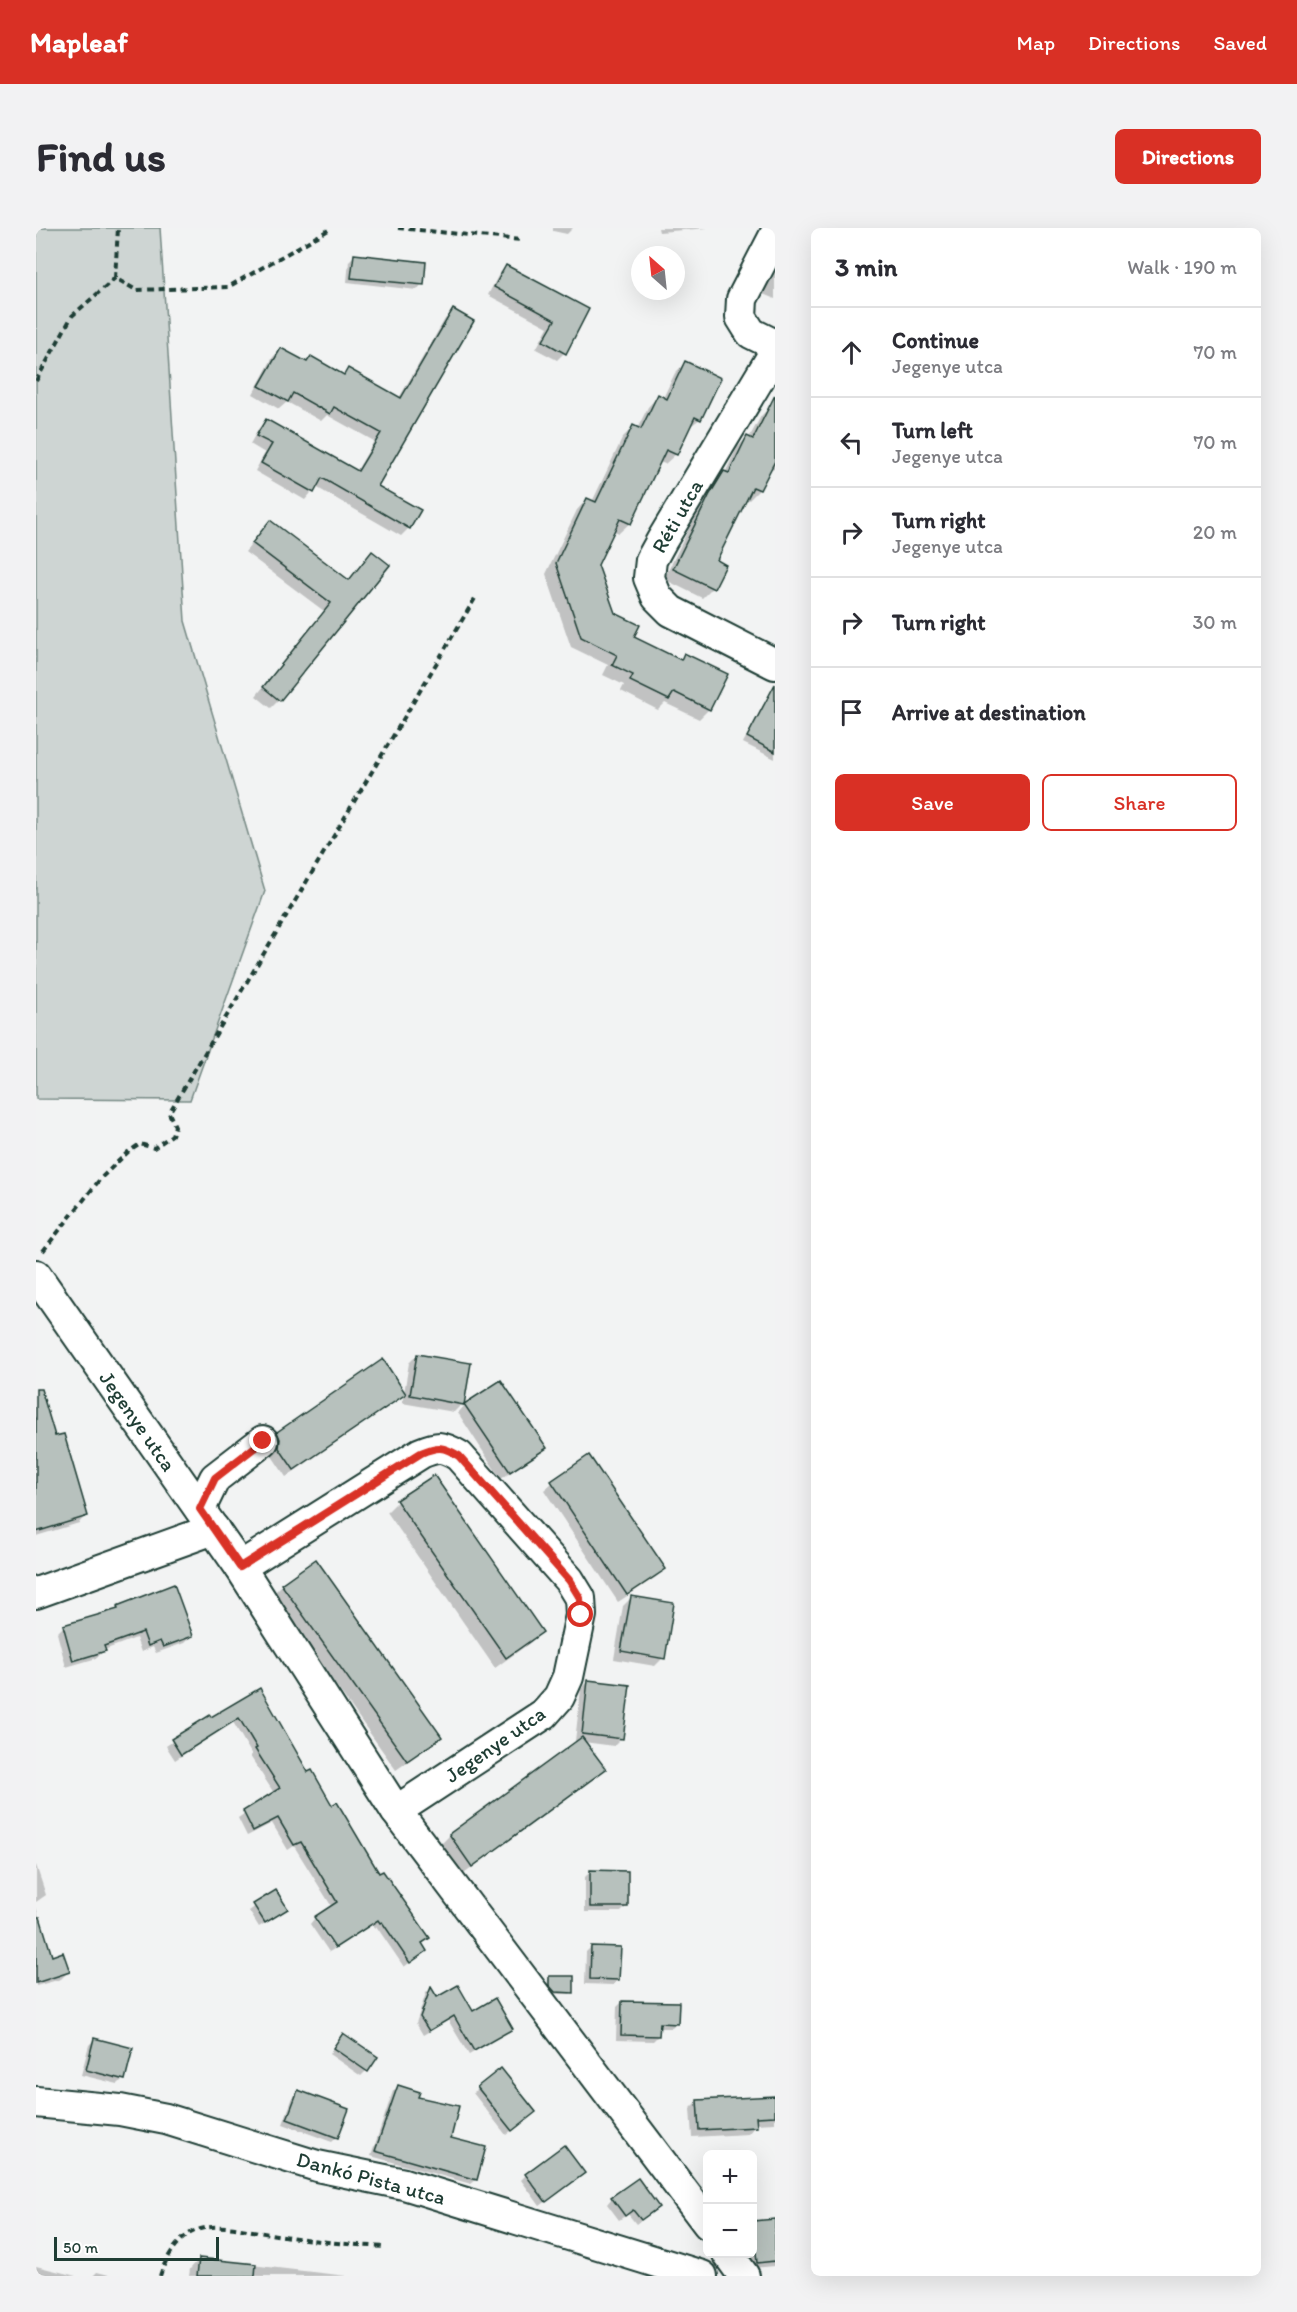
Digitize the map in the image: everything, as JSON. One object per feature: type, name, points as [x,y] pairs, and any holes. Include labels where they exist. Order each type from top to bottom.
[{"type":"street","points":[[775,235],[742,299],[741,317],[751,333],[775,345]]},
{"type":"street","name":"Réti utca","points":[[775,352],[662,540],[651,560],[649,578],[657,597],[671,611],[775,664]]},
{"type":"street","name":"Jegenye utca","points":[[38,1266],[240,1567],[396,1811],[703,2217]]},
{"type":"street","points":[[36,1593],[207,1519],[215,1478],[263,1441]]},
{"type":"street","name":"Jegenye utca","points":[[240,1567],[421,1453],[434,1448],[446,1448],[459,1456],[569,1580],[580,1598],[581,1615],[568,1677],[559,1697],[544,1714],[396,1811]]},
{"type":"street","name":"Dankó Pista utca","points":[[36,2102],[120,2110],[166,2119],[317,2166],[404,2184],[702,2276]]},
{"type":"street","points":[[731,2258],[744,2276]]},
{"type":"path","points":[[36,381],[72,316],[115,278],[117,228]]},
{"type":"path","points":[[115,278],[136,290],[228,287],[332,228]]},
{"type":"path","points":[[398,228],[521,240]]},
{"type":"path","points":[[38,1266],[45,1248],[101,1178],[128,1152],[140,1144],[154,1148],[172,1135],[175,1126],[169,1113],[477,595]]},
{"type":"path","points":[[160,2276],[170,2253],[196,2230],[220,2227],[354,2246],[386,2247]]},
{"type":"shaded area","points":[[36,228],[160,228],[185,621],[265,891],[190,1100],[36,1099]]},
{"type":"building","points":[[354,254],[426,262],[424,285],[351,278]]},
{"type":"building","points":[[506,265],[589,309],[566,354],[543,341],[555,320],[494,287]]},
{"type":"building","points":[[453,309],[474,321],[378,486],[421,510],[410,529],[322,478],[314,493],[261,463],[272,444],[256,436],[266,419],[358,471],[381,433],[334,407],[330,414],[293,393],[288,402],[259,386],[281,348],[307,362],[311,356],[344,375],[348,368],[401,398]]},
{"type":"building","points":[[685,361],[721,378],[701,420],[695,417],[677,455],[666,450],[631,524],[620,519],[598,565],[615,613],[640,625],[634,637],[681,660],[684,653],[728,674],[710,710],[674,692],[669,700],[630,681],[633,675],[612,665],[617,655],[581,637],[556,563],[587,498],[596,502],[633,425],[641,429],[658,394],[667,399]]},
{"type":"building","points":[[775,395],[775,461],[760,490],[753,487],[717,560],[726,565],[714,589],[673,569],[710,494],[724,471],[729,473],[747,436],[753,439]]},
{"type":"building","points":[[270,520],[349,580],[372,551],[390,565],[280,701],[263,687],[331,603],[252,543]]},
{"type":"building","points":[[775,684],[775,752],[747,737]]},
{"type":"building","points":[[417,1354],[471,1363],[464,1405],[410,1395]]},
{"type":"building","points":[[383,1359],[406,1394],[294,1470],[279,1448],[280,1439],[277,1432]]},
{"type":"building","points":[[501,1380],[547,1448],[510,1472],[464,1404]]},
{"type":"building","points":[[36,1389],[41,1389],[55,1436],[64,1434],[88,1516],[36,1532]]},
{"type":"building","points":[[589,1455],[666,1569],[627,1595],[551,1481]]},
{"type":"building","points":[[434,1475],[543,1632],[506,1658],[396,1500]]},
{"type":"building","points":[[316,1559],[442,1737],[407,1761],[281,1584]]},
{"type":"building","points":[[174,1584],[193,1636],[163,1647],[160,1641],[148,1646],[143,1632],[104,1646],[106,1651],[73,1661],[63,1625],[118,1609],[117,1606]]},
{"type":"building","points":[[631,1596],[674,1603],[665,1659],[621,1651]]},
{"type":"building","points":[[588,1680],[630,1685],[623,1739],[582,1734]]},
{"type":"building","points":[[260,1688],[308,1772],[312,1770],[332,1805],[337,1802],[379,1873],[383,1871],[430,1938],[422,1943],[427,1951],[410,1963],[382,1922],[378,1920],[335,1948],[314,1917],[337,1902],[301,1842],[294,1845],[278,1818],[253,1831],[243,1811],[280,1788],[255,1749],[257,1748],[239,1718],[181,1755],[171,1739]]},
{"type":"building","points":[[582,1737],[606,1769],[472,1867],[449,1834]]},
{"type":"building","points":[[590,1870],[628,1871],[628,1907],[590,1907]]},
{"type":"building","points":[[276,1890],[288,1909],[265,1923],[253,1904]]},
{"type":"building","points":[[36,1917],[40,1917],[52,1956],[63,1952],[70,1972],[36,1983]]},
{"type":"building","points":[[591,1946],[621,1947],[619,1980],[590,1979]]},
{"type":"building","points":[[549,1976],[574,1976],[574,1993],[555,1992],[549,1985]]},
{"type":"building","points":[[458,1985],[473,2011],[495,1998],[513,2029],[474,2051],[454,2016],[429,2031],[420,2017],[431,1987],[437,1997]]},
{"type":"building","points":[[622,2001],[679,2002],[678,2024],[660,2023],[659,2036],[621,2035]]},
{"type":"building","points":[[343,2033],[378,2057],[368,2072],[333,2048]]},
{"type":"building","points":[[94,2038],[133,2048],[125,2080],[86,2070]]},
{"type":"building","points":[[501,2068],[536,2112],[512,2131],[477,2087]]},
{"type":"building","points":[[398,2085],[420,2092],[418,2097],[459,2106],[451,2138],[486,2147],[477,2180],[375,2151]]},
{"type":"building","points":[[298,2090],[349,2109],[338,2138],[287,2119]]},
{"type":"building","points":[[775,2096],[775,2116],[756,2117],[757,2127],[699,2130],[697,2100]]},
{"type":"building","points":[[564,2145],[585,2173],[546,2202],[525,2174]]},
{"type":"building","points":[[638,2178],[659,2207],[641,2220],[633,2210],[625,2216],[611,2197]]},
{"type":"building","points":[[775,2219],[775,2261],[757,2263],[757,2221]]},
{"type":"building","points":[[199,2258],[256,2264],[255,2276],[197,2276]]},
{"type":"route","points":[[263,1441],[215,1478],[200,1509],[240,1567],[421,1453],[434,1448],[446,1448],[459,1456],[569,1580],[580,1598],[581,1615]]}]
